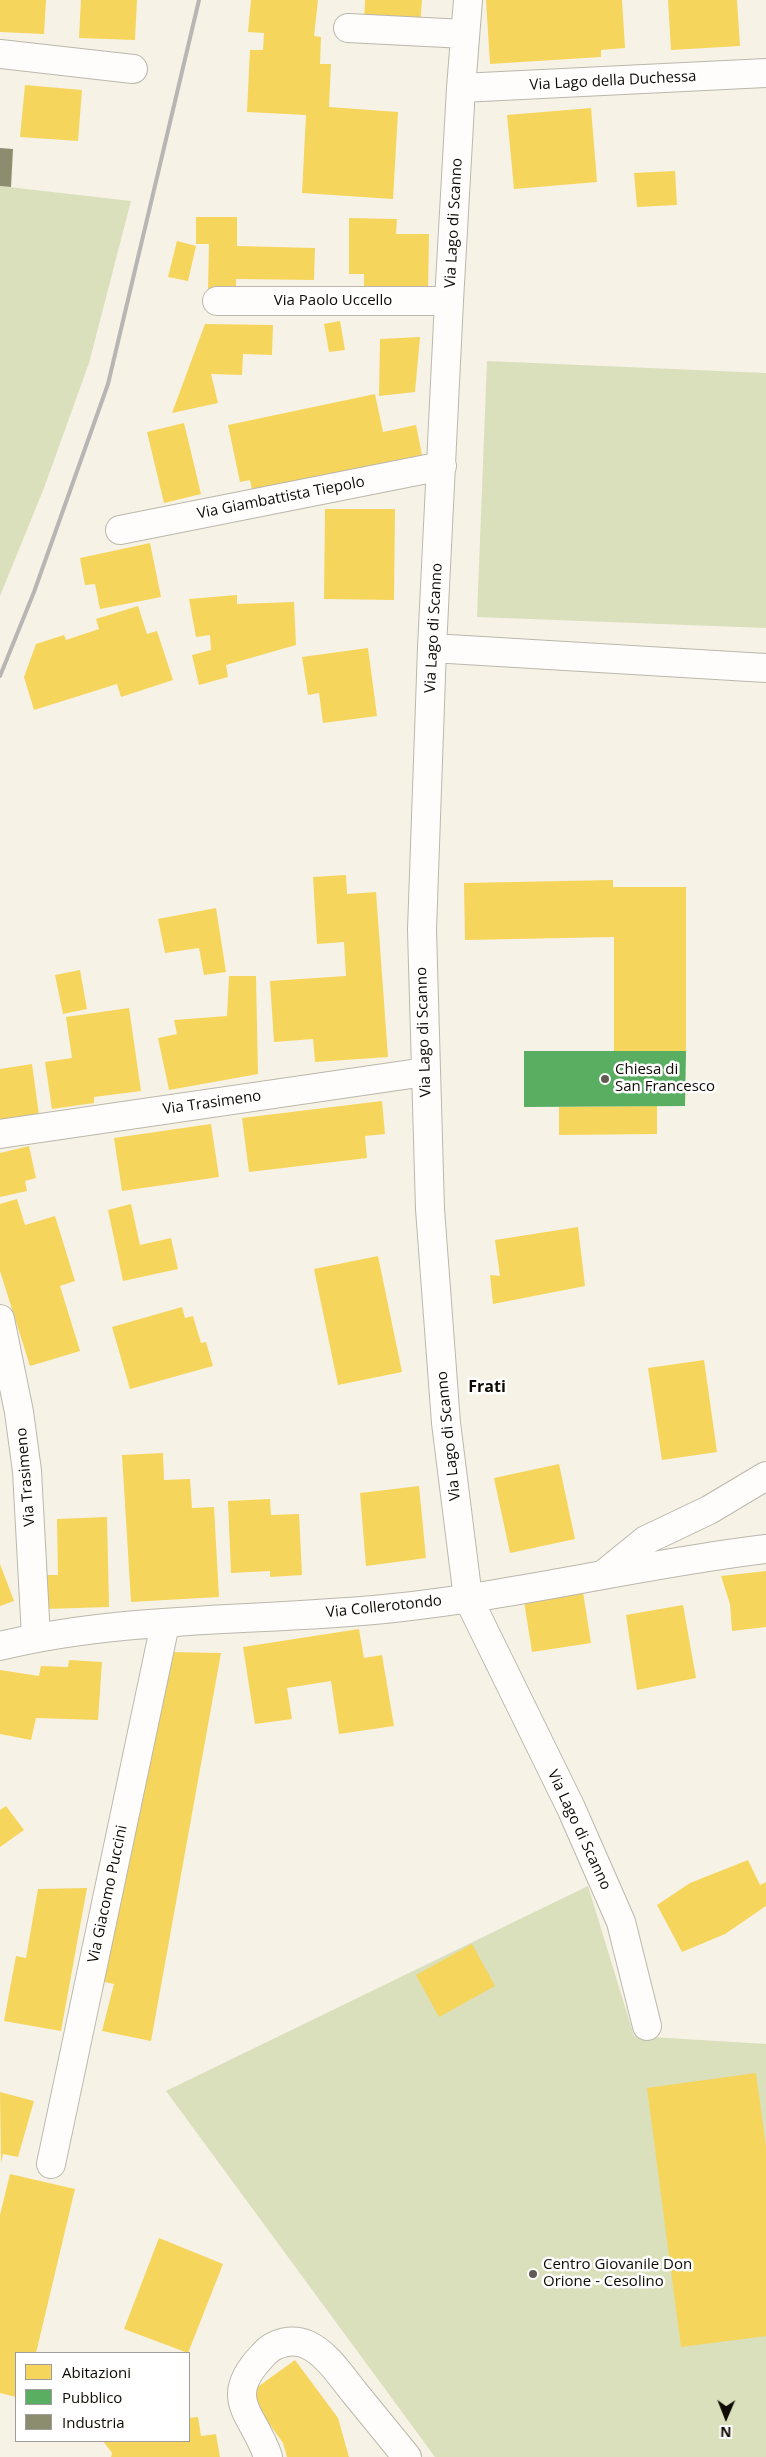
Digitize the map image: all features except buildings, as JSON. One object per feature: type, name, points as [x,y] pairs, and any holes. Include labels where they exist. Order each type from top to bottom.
[{"type":"street","name":"Via Lago di Scanno","points":[[468,0],[449,301],[432,648],[422,921],[425,1072],[436,1310],[446,1423],[468,1598],[571,1808],[621,1922],[647,2026]]},
{"type":"street","points":[[348,28],[465,34]]},
{"type":"street","points":[[0,54],[133,69]]},
{"type":"street","name":"Via Lago della Duchessa","points":[[461,88],[766,74]]},
{"type":"street","name":"Via Paolo Uccello","points":[[218,301],[449,301]]},
{"type":"street","name":"Via Giambattista Tiepolo","points":[[120,530],[442,466]]},
{"type":"street","points":[[432,648],[766,668]]},
{"type":"street","name":"Via Trasimeno","points":[[0,1134],[425,1072]]},
{"type":"street","name":"Via Trasimeno","points":[[0,1319],[19,1412],[27,1471],[36,1637]]},
{"type":"street","points":[[604,1574],[646,1540],[709,1510],[766,1476]]},
{"type":"street","name":"Via Collerotondo","points":[[0,1646],[36,1637],[98,1629],[394,1608],[468,1598],[604,1574],[766,1549]]},
{"type":"street","name":"Via Giacomo Puccini","points":[[51,2164],[165,1624]]},
{"type":"street","points":[[268,2457],[244,2408],[241,2396],[243,2384],[252,2368],[266,2351],[275,2345],[297,2342],[308,2345],[328,2361],[407,2457]]},
{"type":"green space","points":[[0,186],[131,201],[89,363],[44,488],[0,596]]},
{"type":"green space","points":[[487,361],[766,373],[766,628],[477,617]]},
{"type":"green space","name":"Centro Giovanile Don Orione - Cesolino","points":[[588,1886],[634,2036],[766,2044],[766,2457],[435,2457],[166,2091]]},
{"type":"railway","points":[[0,676],[34,592],[108,384],[199,0]]},
{"type":"place","name":"Chiesa di San Francesco","points":[[605,1079]]},
{"type":"place","name":"Centro Giovanile Don Orione - Cesolino","points":[[533,2274]]},
{"type":"district","name":"Frati","points":[[487,1387]]}]
